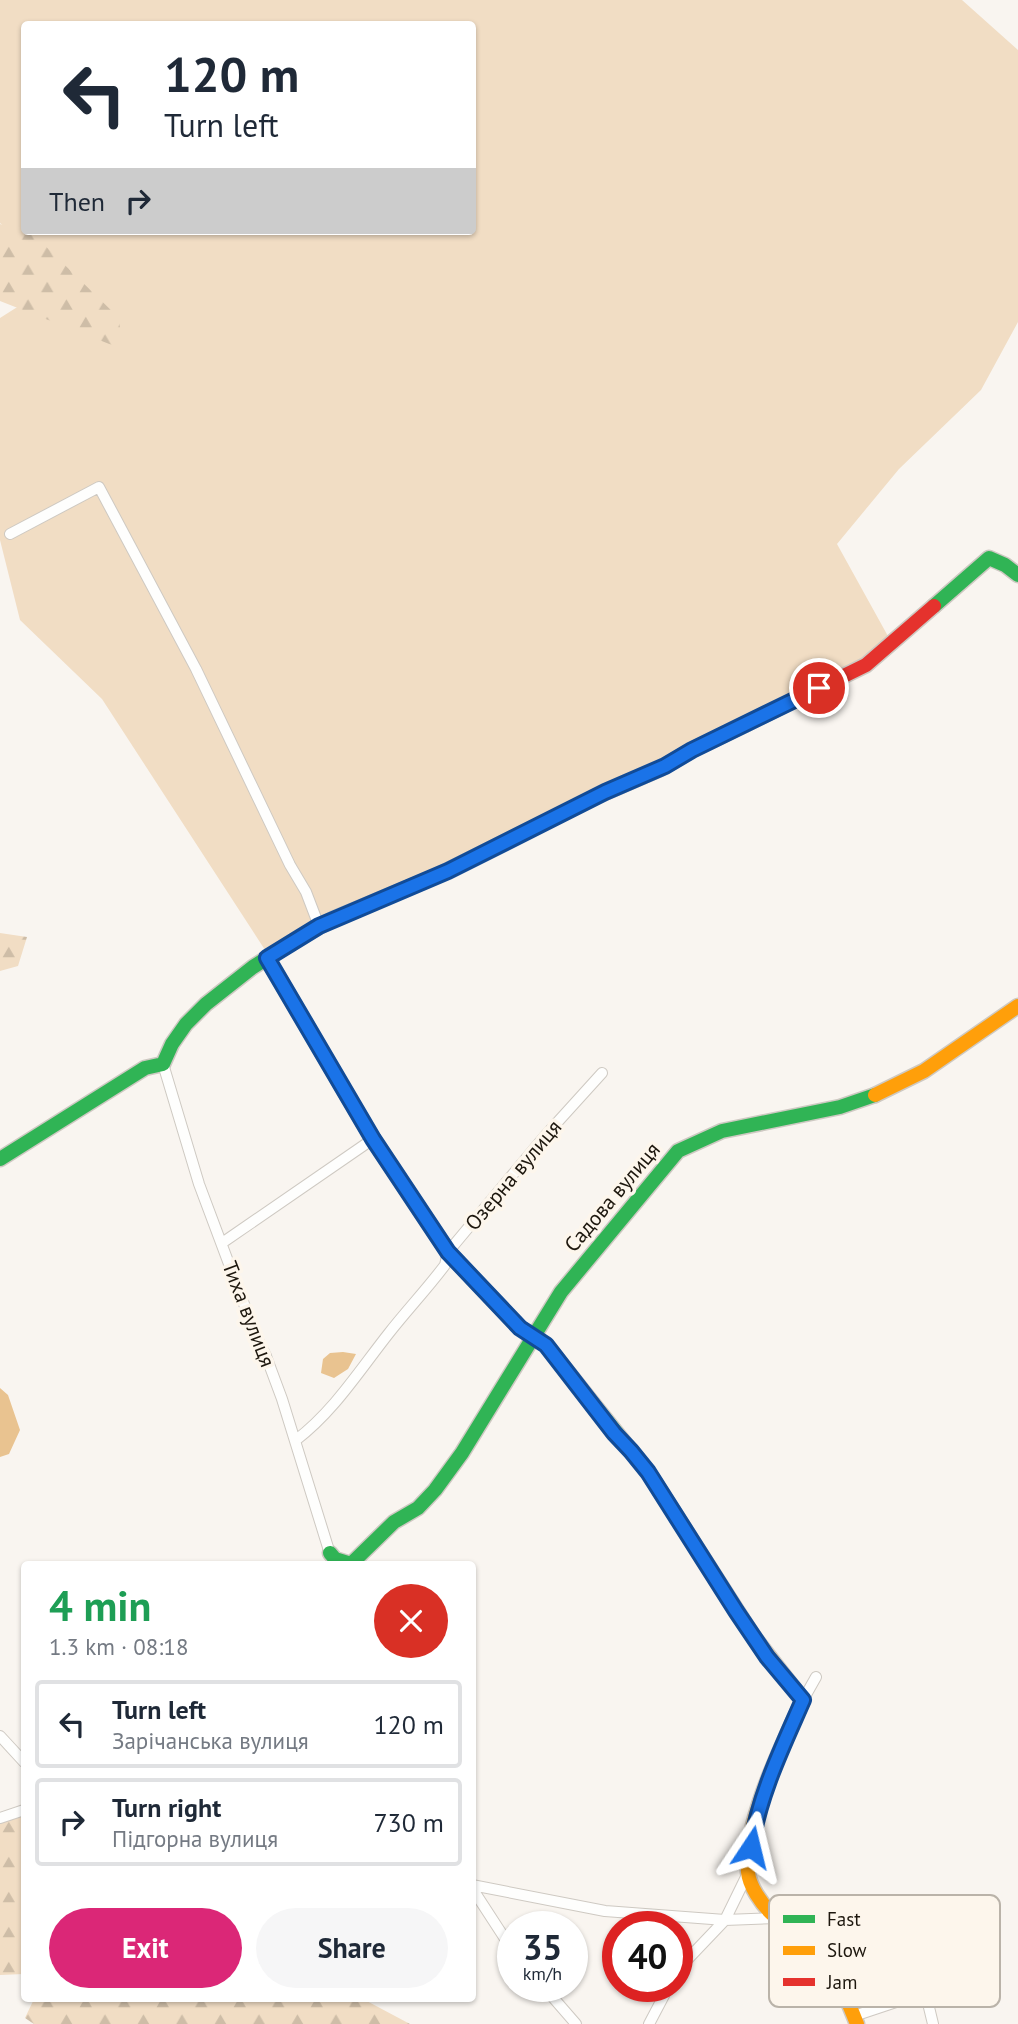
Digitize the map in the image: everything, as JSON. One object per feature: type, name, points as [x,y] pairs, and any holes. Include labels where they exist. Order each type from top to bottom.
[{"type":"street","points":[[10,534],[99,487],[196,669],[306,892],[319,926]]},
{"type":"street","points":[[0,1159],[145,1068],[163,1064],[169,1046],[191,1018],[236,980],[319,926],[448,871],[605,792],[646,776],[692,750],[866,665],[989,558],[1018,575]]},
{"type":"street","points":[[267,958],[373,1139],[448,1252],[520,1328],[533,1335],[556,1357],[614,1433],[648,1472],[767,1657],[803,1700]]},
{"type":"street","name":"Садова вулиця","points":[[354,1561],[394,1522],[418,1508],[435,1490],[462,1453],[561,1292],[678,1151],[733,1127],[842,1107],[885,1092],[916,1077],[1018,1006]]},
{"type":"street","name":"Тиха вулиця","points":[[163,1064],[199,1184],[296,1440],[331,1559]]},
{"type":"street","name":"Озерна вулиця","points":[[296,1440],[313,1427],[341,1397],[445,1265],[448,1252],[544,1137],[602,1073]]},
{"type":"street","points":[[222,1243],[373,1139]]},
{"type":"street","points":[[693,1954],[725,1920],[747,1875],[755,1820],[768,1782],[803,1700],[816,1677]]},
{"type":"street","points":[[0,1736],[21,1759]]},
{"type":"street","points":[[0,1818],[21,1811]]},
{"type":"street","points":[[747,1875],[769,1910]]},
{"type":"street","points":[[476,1887],[605,1911],[725,1920],[769,1917]]},
{"type":"street","points":[[476,1892],[497,1926]]},
{"type":"street","points":[[557,2002],[576,2024]]},
{"type":"street","points":[[649,2024],[661,2002]]},
{"type":"street","points":[[856,2020],[885,2007]]},
{"type":"street","points":[[928,2007],[933,2024]]},
{"type":"green space","points":[[0,0],[962,0],[1018,50],[1018,322],[981,390],[899,469],[837,544],[889,638],[851,668],[748,722],[397,886],[267,953],[102,699],[20,620],[0,540],[0,318],[63,278],[0,223]]},
{"type":"green space","points":[[0,224],[21,230],[21,235],[34,235],[119,318],[122,349],[0,301]]},
{"type":"green space","points":[[0,933],[27,937],[18,966],[0,971]]},
{"type":"green space","points":[[21,1816],[21,1974],[0,1975],[0,1822]]},
{"type":"green space","points":[[33,2002],[369,2002],[410,2024],[34,2024],[25,2018]]},
{"type":"shaded area","points":[[330,1353],[356,1354],[348,1369],[334,1378],[321,1373],[323,1359]]},
{"type":"shaded area","points":[[0,1388],[8,1395],[20,1430],[9,1454],[0,1457]]},
{"type":"traffic: fast","points":[[934,606],[989,558],[1018,575]]},
{"type":"traffic: fast","points":[[0,1159],[145,1068],[163,1064],[172,1044],[186,1024],[206,1004],[253,967],[300,937],[335,918],[434,877],[602,794],[660,769],[746,724]]},
{"type":"traffic: fast","points":[[354,1561],[394,1522],[418,1508],[435,1490],[462,1453],[561,1292],[678,1151],[722,1131],[840,1107],[875,1095]]},
{"type":"traffic: fast","points":[[350,1100],[448,1252],[520,1328],[546,1345],[648,1472],[754,1637]]},
{"type":"traffic: fast","points":[[330,1553],[341,1561]]},
{"type":"traffic: slow","points":[[875,1095],[924,1071],[1018,1006]]},
{"type":"traffic: slow","points":[[754,1637],[803,1700],[766,1784],[748,1852],[751,1883],[769,1911]]},
{"type":"traffic: slow","points":[[850,2007],[857,2024]]},
{"type":"traffic: jam","points":[[746,724],[866,665],[934,606]]},
{"type":"traffic: jam","points":[[267,958],[350,1100]]},
{"type":"route","points":[[751,1847],[755,1820],[768,1782],[803,1700],[767,1657],[648,1472],[546,1345],[520,1328],[448,1252],[373,1139],[267,958],[319,926],[448,871],[605,792],[646,776],[692,750],[819,688]]}]
